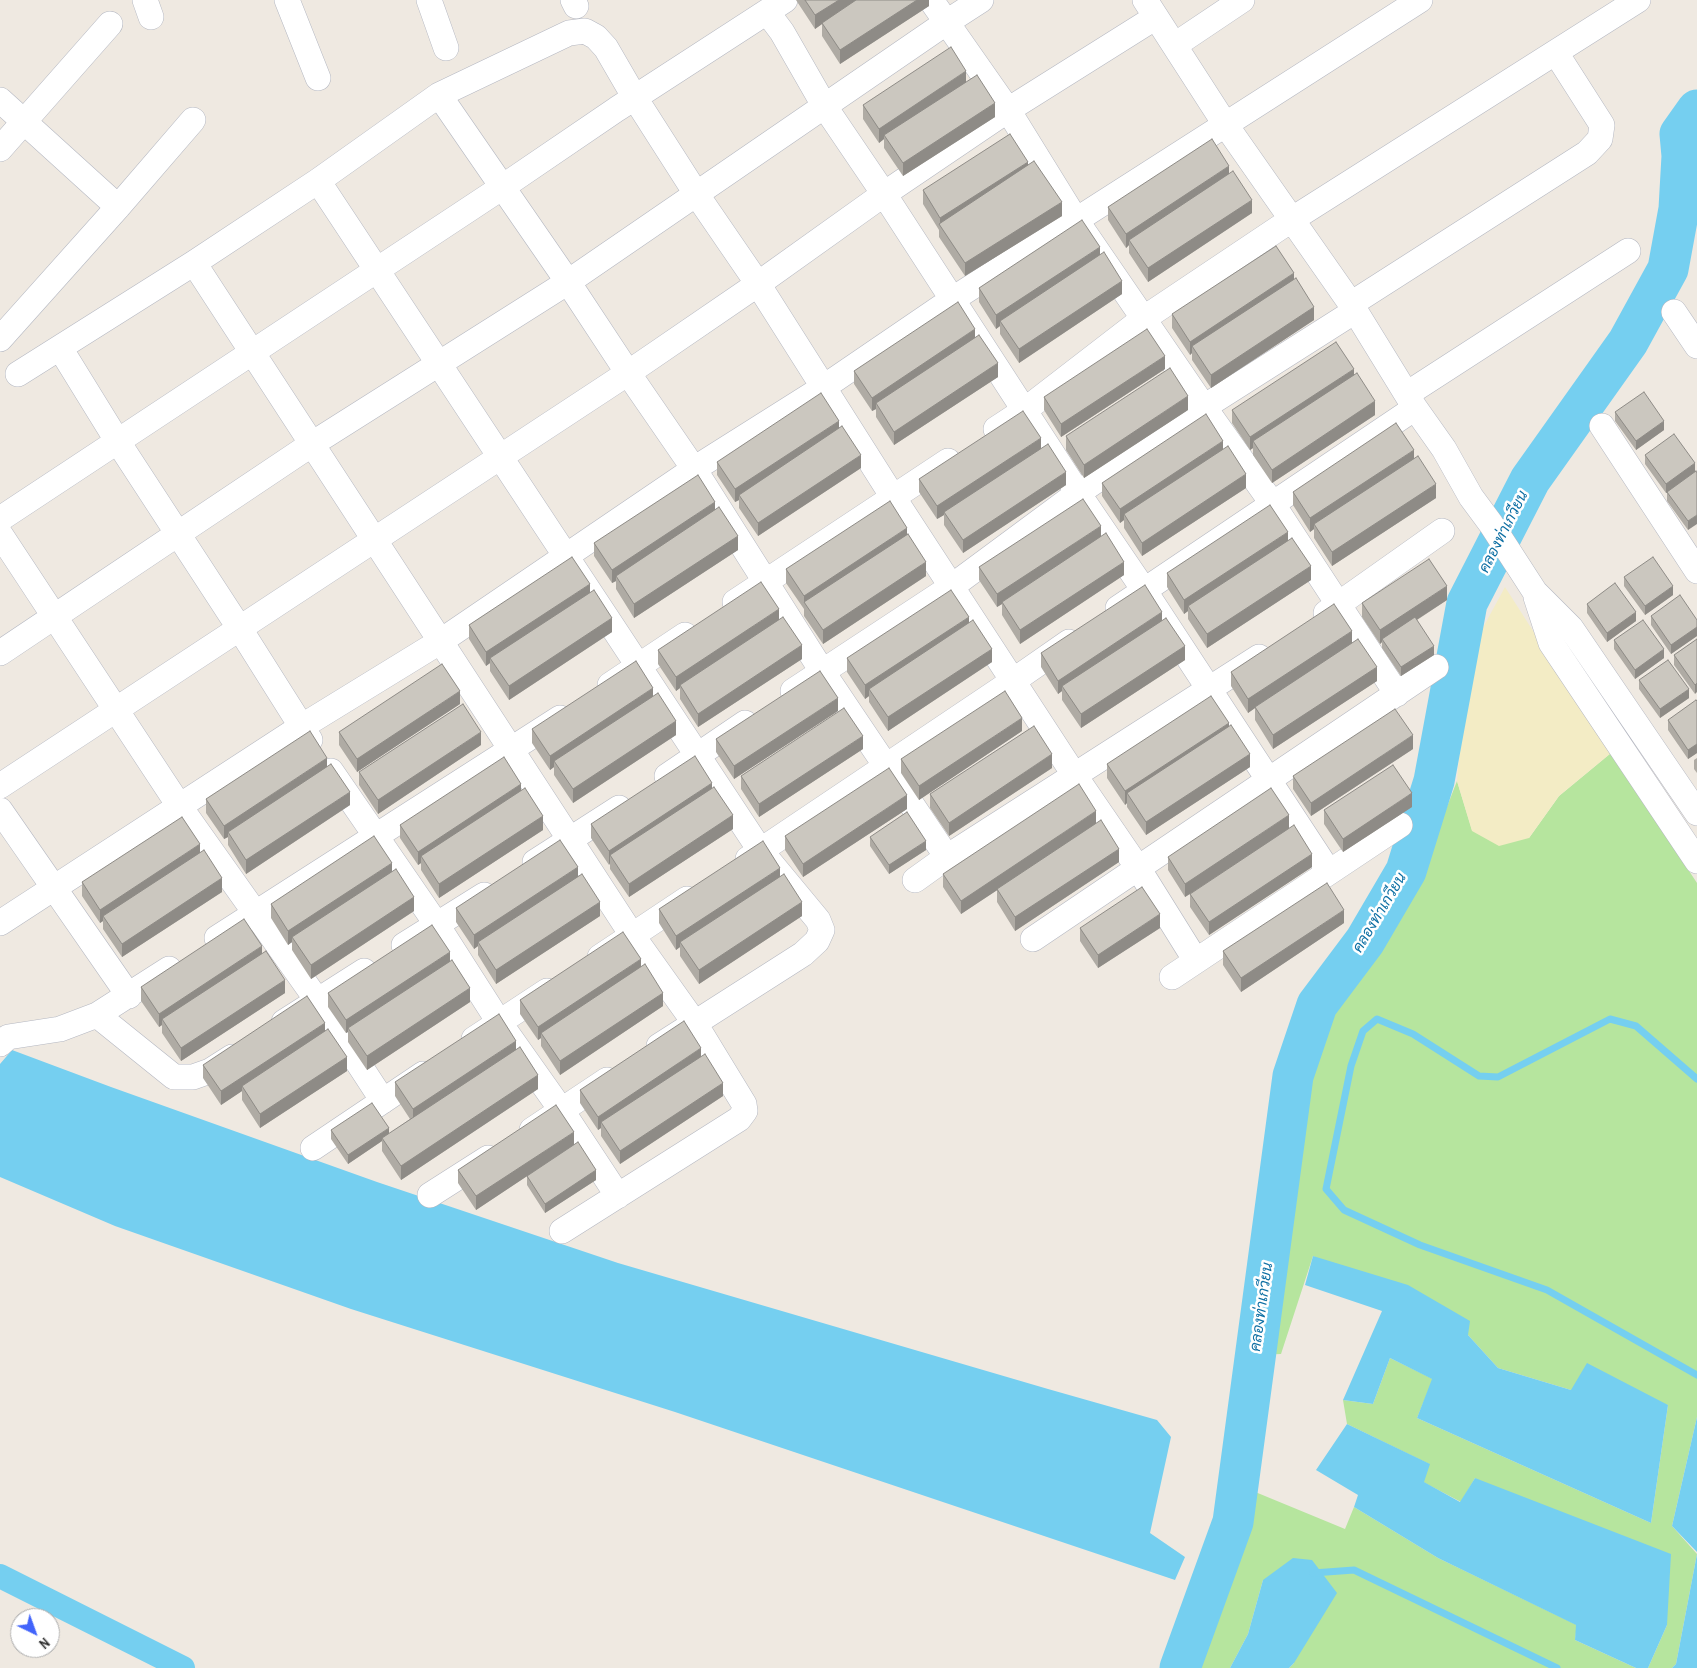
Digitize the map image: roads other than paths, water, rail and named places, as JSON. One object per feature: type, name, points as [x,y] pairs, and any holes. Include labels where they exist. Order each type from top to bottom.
[{"type":"street","points":[[287,0],[318,78]]},
{"type":"street","points":[[428,0],[446,48]]},
{"type":"street","points":[[931,0],[1008,110],[1076,220],[1143,319],[1340,604],[1397,694]]},
{"type":"street","points":[[0,653],[55,618],[312,444],[568,282],[981,0]]},
{"type":"street","points":[[1175,45],[1242,0]]},
{"type":"street","points":[[0,923],[55,889],[301,727],[441,641],[694,469],[824,387],[953,299],[1420,0]]},
{"type":"street","points":[[0,1044],[8,1038],[60,1029],[97,1015],[129,996],[256,912],[583,703],[1025,410],[1143,319],[1291,220],[1638,0]]},
{"type":"street","points":[[0,519],[776,6],[782,32],[825,107],[1329,872]]},
{"type":"street","points":[[0,786],[628,374],[884,194],[1008,110],[1151,8],[1225,124],[1353,307],[1411,401],[1444,449],[1471,497],[1491,524],[1535,592],[1571,628],[1694,809],[1670,819]]},
{"type":"street","points":[[0,149],[110,24]]},
{"type":"street","points":[[18,374],[194,263],[318,181],[439,95],[569,33],[585,31],[596,37],[606,48],[635,98],[697,194],[758,284],[893,497],[1074,776],[1138,868],[1196,961]]},
{"type":"street","points":[[97,1015],[174,1077],[193,1078],[210,1071],[570,840],[951,586],[1078,493],[1204,407],[1587,153],[1600,139],[1602,125],[1556,53]]},
{"type":"street","points":[[439,95],[694,469],[822,671],[947,857]]},
{"type":"street","points":[[0,100],[118,207]]},
{"type":"street","points":[[0,339],[193,120]]},
{"type":"street","points":[[318,181],[760,850],[818,920],[822,930],[817,941],[803,954],[694,1022],[562,1111],[430,1195]]},
{"type":"street","points":[[728,872],[1013,682],[1272,503],[1411,401],[1628,251]]},
{"type":"street","points":[[194,263],[632,936],[694,1022],[740,1096],[745,1111],[739,1119],[562,1231]]},
{"type":"street","points":[[1674,312],[1697,346]]},
{"type":"street","points":[[60,348],[301,727],[437,925],[498,1022],[562,1111],[618,1196]]},
{"type":"street","points":[[1602,426],[1697,571]]},
{"type":"street","points":[[1307,626],[1442,531]]},
{"type":"street","points":[[0,534],[180,807],[318,1000],[383,1101]]},
{"type":"street","points":[[1535,592],[1551,643],[1697,861]]},
{"type":"street","points":[[915,880],[947,857],[1274,647]]},
{"type":"street","points":[[1033,939],[1436,667]]},
{"type":"street","points":[[1582,688],[1602,674]]},
{"type":"street","points":[[0,810],[129,996]]},
{"type":"street","points":[[1172,977],[1400,825]]},
{"type":"street","points":[[313,1148],[498,1022],[704,888]]},
{"type":"water","points":[[12,1050],[377,1182],[618,1263],[1157,1420],[1171,1437],[1150,1533],[1185,1557],[1175,1580],[675,1412],[351,1309],[115,1226],[0,1177],[0,1064]]},
{"type":"water","points":[[1313,1256],[1408,1285],[1470,1321],[1468,1335],[1498,1368],[1571,1390],[1587,1363],[1668,1405],[1651,1523],[1417,1418],[1432,1379],[1390,1358],[1373,1404],[1343,1400],[1382,1311],[1305,1285]]},
{"type":"water","points":[[1697,1417],[1697,1552],[1672,1526]]},
{"type":"water","points":[[1347,1424],[1430,1464],[1424,1482],[1460,1502],[1475,1478],[1671,1554],[1667,1625],[1648,1668],[1636,1668],[1575,1640],[1576,1625],[1438,1558],[1354,1507],[1358,1495],[1316,1470]]},
{"type":"water","points":[[1697,1554],[1697,1668],[1672,1668],[1676,1664]]},
{"type":"water","points":[[1293,1558],[1312,1560],[1337,1593],[1294,1663],[1289,1668],[1230,1668],[1248,1634],[1263,1580]]},
{"type":"waterway","name":"คลองท่าเกวียน","points":[[1180,1668],[1233,1522],[1293,1076],[1317,1005],[1365,941],[1406,871],[1434,781],[1467,603],[1530,480],[1628,342],[1668,269],[1679,209],[1682,156],[1680,134],[1697,110]]},
{"type":"waterway","points":[[1697,1079],[1636,1026],[1610,1019],[1498,1077],[1479,1076],[1413,1034],[1377,1019],[1363,1031],[1351,1066],[1326,1189],[1344,1210],[1420,1245],[1547,1290],[1697,1375]]},
{"type":"waterway","points":[[1313,1573],[1354,1570],[1557,1668]]},
{"type":"waterway","points":[[0,1576],[183,1668]]}]
